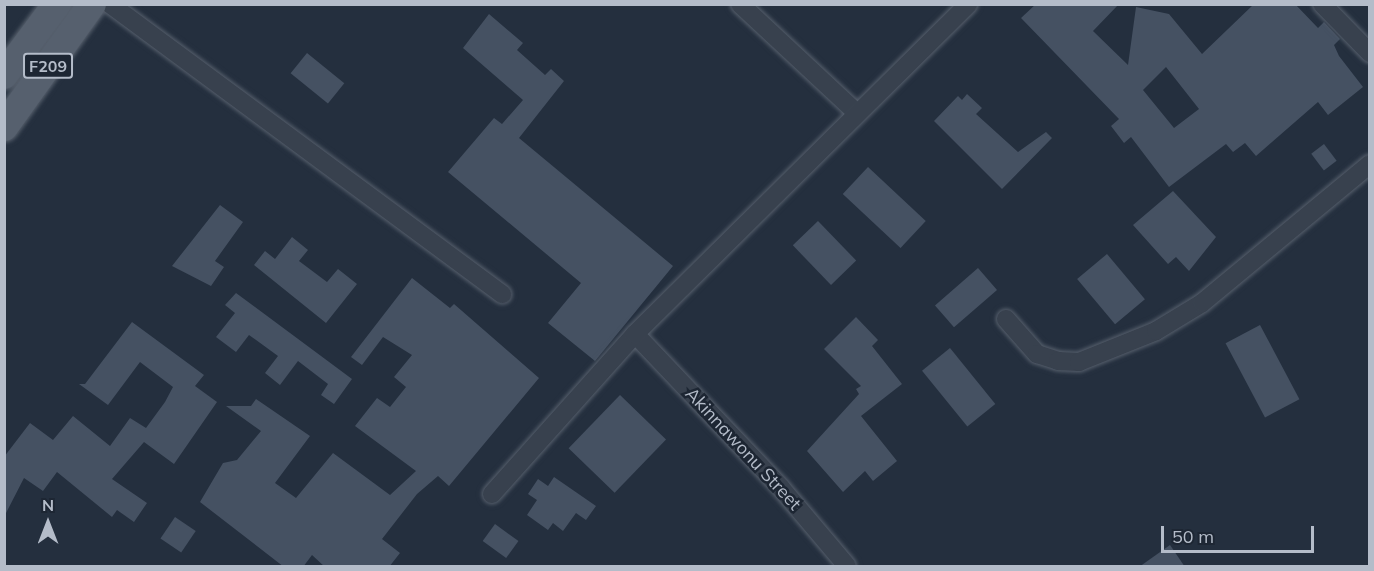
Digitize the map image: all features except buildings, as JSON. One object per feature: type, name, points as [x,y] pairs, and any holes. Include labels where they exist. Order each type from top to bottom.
[{"type":"main road","name":"F209","points":[[4,75],[57,4]]},
{"type":"main road","name":"F209","points":[[4,127],[92,4]]},
{"type":"street","points":[[110,4],[502,294]]},
{"type":"street","points":[[740,4],[857,113]]},
{"type":"street","points":[[492,494],[635,334],[968,4]]},
{"type":"street","points":[[1322,4],[1370,53]]},
{"type":"street","points":[[1006,319],[1037,354],[1058,361],[1079,362],[1156,331],[1202,303],[1370,164]]},
{"type":"street","name":"Akinnawonu Street","points":[[635,334],[781,488],[847,567]]}]
